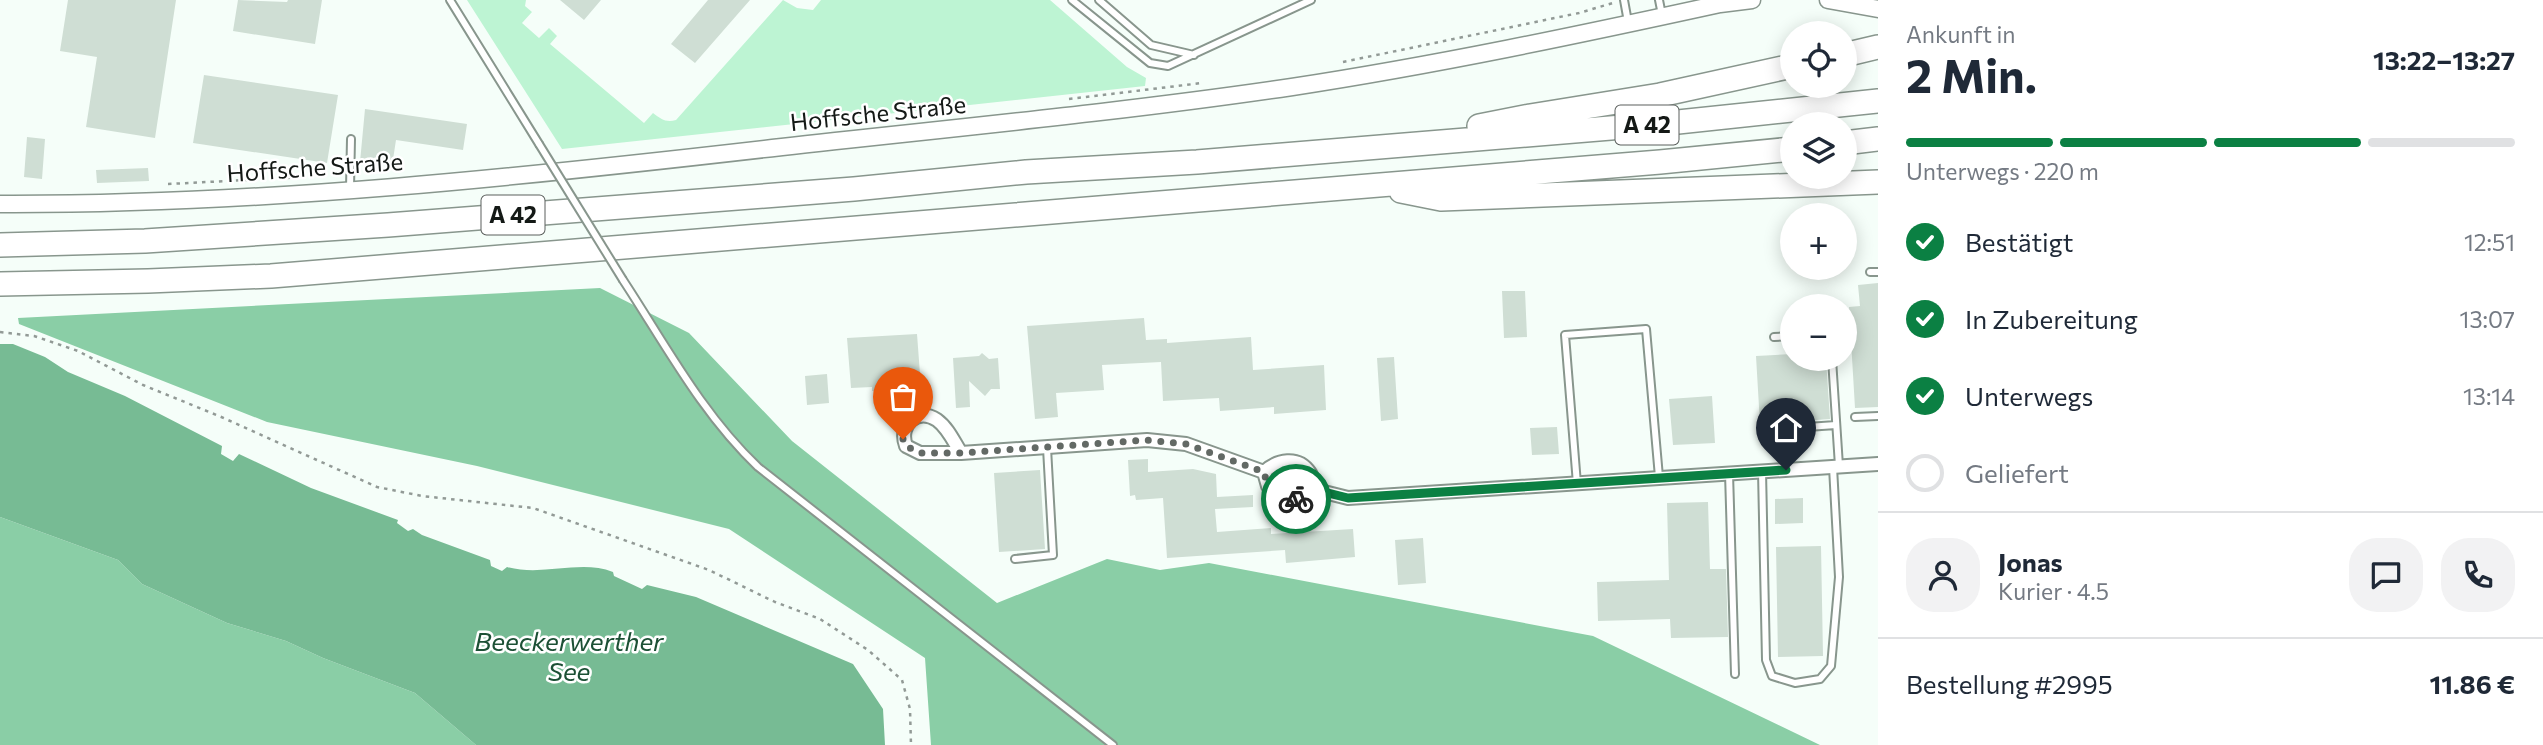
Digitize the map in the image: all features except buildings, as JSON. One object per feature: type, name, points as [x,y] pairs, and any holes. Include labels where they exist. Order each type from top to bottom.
[{"type":"highway","points":[[1857,52],[1878,47]]},
{"type":"highway","points":[[1415,144],[1459,131],[1530,116],[1648,98],[1780,69]]},
{"type":"highway","name":"A 42","points":[[0,245],[145,241],[375,226],[854,189],[1026,172],[1197,162],[1659,124],[1878,101]]},
{"type":"highway","points":[[1857,141],[1878,139]]},
{"type":"highway","name":"A 42","points":[[0,284],[271,276],[1780,150]]},
{"type":"highway","points":[[1373,186],[1441,199],[1878,182]]},
{"type":"street","name":"Hoffsche Straße","points":[[0,204],[72,204],[350,190],[545,174],[1177,103],[1393,70],[1628,24],[1660,8],[1752,0]]},
{"type":"street","points":[[1828,0],[1878,9]]},
{"type":"street","points":[[961,453],[946,429],[936,420],[923,415],[912,418],[904,428],[903,439],[906,446],[920,453],[961,453],[1147,440],[1186,444],[1264,472]]},
{"type":"street","points":[[1264,472],[1275,462],[1287,460],[1299,464],[1310,473],[1316,490]]},
{"type":"street","points":[[1264,472],[1268,486],[1277,497],[1303,499],[1316,490],[1348,498],[1878,464]]},
{"type":"lane","points":[[450,0],[623,280],[713,419],[742,452],[1113,745]]},
{"type":"lane","points":[[1072,0],[1150,63],[1168,66],[1311,0]]},
{"type":"lane","points":[[1098,0],[1151,45],[1194,55]]},
{"type":"lane","points":[[1624,0],[1628,24]]},
{"type":"lane","points":[[350,190],[351,139]]},
{"type":"lane","points":[[1577,484],[1565,335],[1646,329],[1659,478]]},
{"type":"lane","points":[[1774,337],[1780,337]]},
{"type":"lane","points":[[1762,471],[1766,660],[1772,676],[1795,683],[1820,679],[1831,666],[1839,577],[1833,371]]},
{"type":"lane","points":[[1855,417],[1878,416]]},
{"type":"lane","points":[[1807,427],[1836,425]]},
{"type":"lane","points":[[1015,559],[1053,555],[1047,446]]},
{"type":"lane","points":[[1729,473],[1735,674]]},
{"type":"path","points":[[1343,62],[1579,13],[1624,0]]},
{"type":"path","points":[[1059,100],[1208,82]]},
{"type":"path","points":[[161,184],[309,176]]},
{"type":"path","points":[[0,332],[34,336],[78,351],[143,385],[377,487],[422,496],[533,508],[709,570],[775,602],[820,619],[868,650],[902,680],[910,709],[911,745]]},
{"type":"shaded area","points":[[467,0],[526,0],[525,6],[532,12],[522,23],[539,38],[549,28],[557,36],[550,44],[644,123],[653,113],[664,120],[676,120],[783,0],[797,8],[813,10],[821,0],[1050,0],[1127,67],[1146,78],[1145,86],[562,149]]},
{"type":"shaded area","points":[[600,288],[689,333],[792,441],[997,603],[1107,559],[1160,570],[1209,563],[1593,636],[1820,745],[931,745],[925,658],[729,529],[477,466],[267,422],[19,324],[18,318]]},
{"type":"shaded area","points":[[0,517],[118,560],[142,584],[227,623],[286,641],[415,693],[476,745],[0,745]]},
{"type":"water","name":"Beeckerwerther See","points":[[0,344],[13,344],[45,357],[68,372],[125,396],[222,446],[221,454],[233,461],[239,454],[311,488],[398,520],[397,523],[408,531],[413,529],[422,535],[490,560],[491,566],[502,571],[507,567],[521,570],[600,568],[613,572],[614,576],[642,589],[647,585],[696,597],[853,664],[883,709],[885,745],[476,745],[415,693],[286,641],[227,623],[142,584],[118,560],[0,517]]},
{"type":"way so far","points":[[903,439],[906,446],[920,453],[961,453],[1147,440],[1186,444],[1264,472],[1268,486],[1277,497],[1296,499]]},
{"type":"route","points":[[1296,499],[1303,499],[1316,490],[1348,498],[1786,470]]}]
